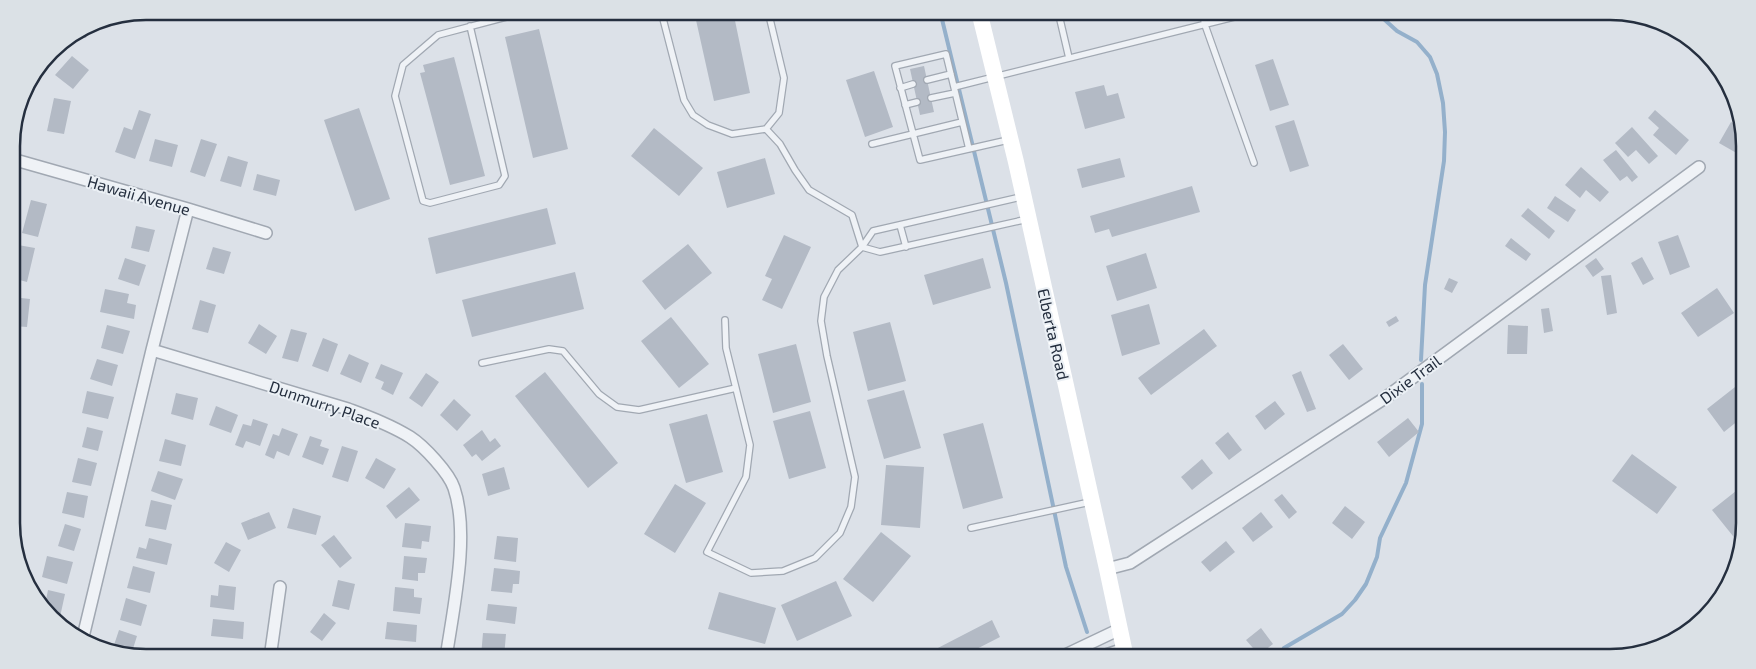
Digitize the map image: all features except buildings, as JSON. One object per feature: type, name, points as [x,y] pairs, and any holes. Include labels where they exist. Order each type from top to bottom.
[{"type":"street","name":"Elberta Road","points":[[981,20],[1108,569],[1124,649]]},
{"type":"street","name":"Hawaii Avenue","points":[[20,161],[266,233]]},
{"type":"street","name":"Dixie Trail","points":[[1108,569],[1130,563],[1385,398],[1698,167]]},
{"type":"street","points":[[84,633],[188,209]]},
{"type":"street","name":"Dunmurry Place","points":[[152,350],[370,417],[411,437],[436,459],[454,487],[459,513],[461,545],[447,649]]},
{"type":"street","points":[[271,649],[280,588]]},
{"type":"street","points":[[1077,649],[1120,629]]},
{"type":"lane","points":[[470,26],[504,176],[498,185],[430,203],[423,201],[395,96],[403,66],[438,35],[470,26],[494,20]]},
{"type":"lane","points":[[663,20],[684,100],[693,115],[708,125],[732,134],[766,129],[779,113],[784,78],[770,20]]},
{"type":"lane","points":[[1060,20],[1069,58]]},
{"type":"lane","points":[[1204,20],[1254,163]]},
{"type":"lane","points":[[931,98],[994,77],[1226,20]]},
{"type":"lane","points":[[968,149],[946,54],[895,66],[920,160],[968,149],[1010,139]]},
{"type":"lane","points":[[927,80],[951,74]]},
{"type":"lane","points":[[900,88],[913,84]]},
{"type":"lane","points":[[905,105],[917,102]]},
{"type":"lane","points":[[872,144],[962,122]]},
{"type":"lane","points":[[766,129],[780,144],[794,170],[809,190],[852,215],[862,247]]},
{"type":"lane","points":[[725,320],[726,348],[750,446],[746,477],[707,552],[751,573],[783,571],[815,558],[840,533],[851,507],[854,477],[827,356],[822,321],[824,297],[838,270],[862,247],[873,231],[1023,196]]},
{"type":"lane","points":[[862,247],[880,252],[1028,218]]},
{"type":"lane","points":[[900,224],[906,247]]},
{"type":"lane","points":[[482,363],[549,349],[562,351],[599,394],[617,406],[640,410],[736,388]]},
{"type":"lane","points":[[971,528],[1092,502]]},
{"type":"waterway","points":[[942,20],[1006,283],[1066,567],[1087,632]]},
{"type":"waterway","points":[[1385,20],[1397,31],[1417,42],[1430,57],[1437,74],[1443,103],[1444,161],[1425,285],[1421,360]]},
{"type":"waterway","points":[[1284,649],[1342,614],[1366,584],[1377,557],[1380,538],[1406,483],[1422,424],[1422,384]]}]
